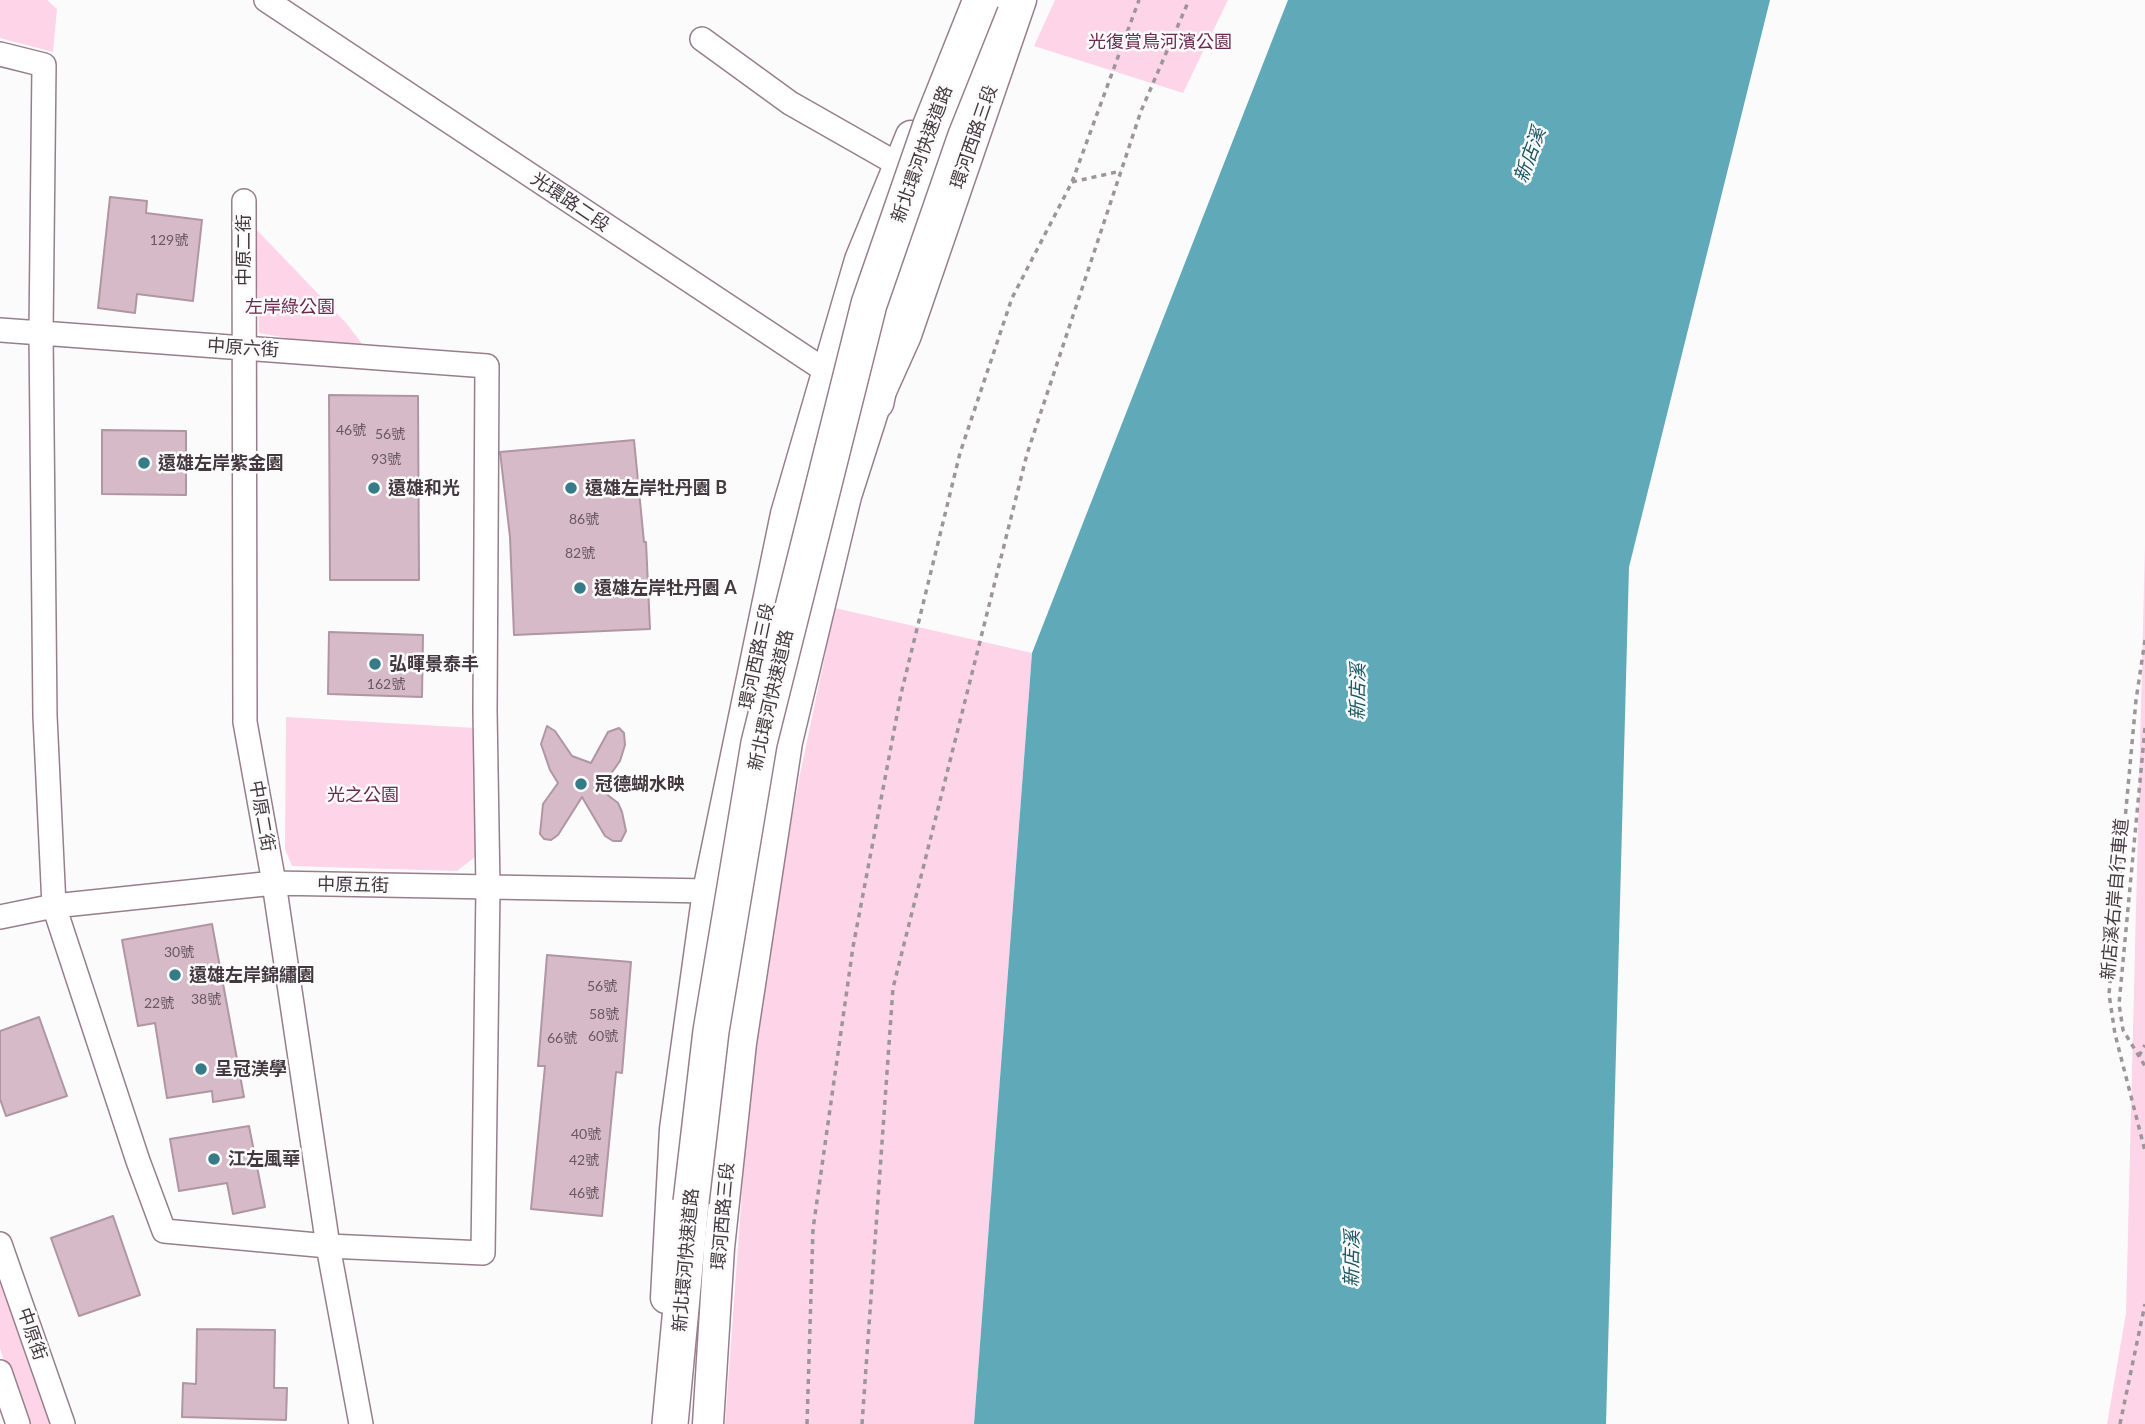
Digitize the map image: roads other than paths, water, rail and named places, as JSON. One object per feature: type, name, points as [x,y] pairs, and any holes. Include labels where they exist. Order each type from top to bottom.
[{"type":"highway","name":"新北環河快速道路","points":[[670,1424],[691,1202],[711,1031],[760,743],[869,304],[931,125],[981,0]]},
{"type":"highway","name":"新北環河快速道路","points":[[876,402],[897,297],[984,49],[1004,0]]},
{"type":"main road","name":"環河西路三段","points":[[664,1424],[664,1339],[675,1129],[708,891],[786,514],[860,260],[968,0]]},
{"type":"main road","name":"環河西路三段","points":[[708,1424],[719,1248],[741,1043],[787,742],[846,496],[876,402],[906,335],[1021,0]]},
{"type":"street","name":"光環路二段","points":[[266,0],[876,402]]},
{"type":"street","points":[[702,39],[790,103],[899,165]]},
{"type":"street","points":[[0,54],[44,65],[41,333],[45,716],[54,906],[138,1161],[164,1231],[328,1246],[483,1253],[488,888]]},
{"type":"street","name":"中原二街","points":[[244,201],[245,722],[274,883],[328,1246],[361,1424]]},
{"type":"street","name":"中原六街","points":[[0,330],[487,366],[485,711],[488,888]]},
{"type":"street","name":"中原五街","points":[[0,917],[54,906],[274,883],[708,891]]},
{"type":"street","name":"中原街","points":[[0,1244],[63,1424]]},
{"type":"street","points":[[0,1372],[19,1424]]},
{"type":"water","name":"新店溪","points":[[1288,0],[1770,0],[1629,567],[1606,1424],[974,1424],[1032,653]]},
{"type":"place","name":"遠雄左岸紫金園","points":[[144,463]]},
{"type":"place","name":"遠雄和光","points":[[374,488]]},
{"type":"place","name":"遠雄左岸牡丹園 B","points":[[571,488]]},
{"type":"place","name":"遠雄左岸牡丹園 A","points":[[580,588]]},
{"type":"place","name":"弘暉景泰丰","points":[[375,664]]},
{"type":"place","name":"冠德蝴水映","points":[[581,784]]},
{"type":"place","name":"遠雄左岸錦繡園","points":[[175,975]]},
{"type":"place","name":"呈冠渼學","points":[[201,1069]]},
{"type":"place","name":"江左風華","points":[[214,1159]]},
{"type":"park label","name":"光復賞鳥河濱公園","points":[[1160,42]]},
{"type":"park label","name":"左岸綠公園","points":[[290,307]]},
{"type":"park label","name":"光之公園","points":[[363,795]]}]
